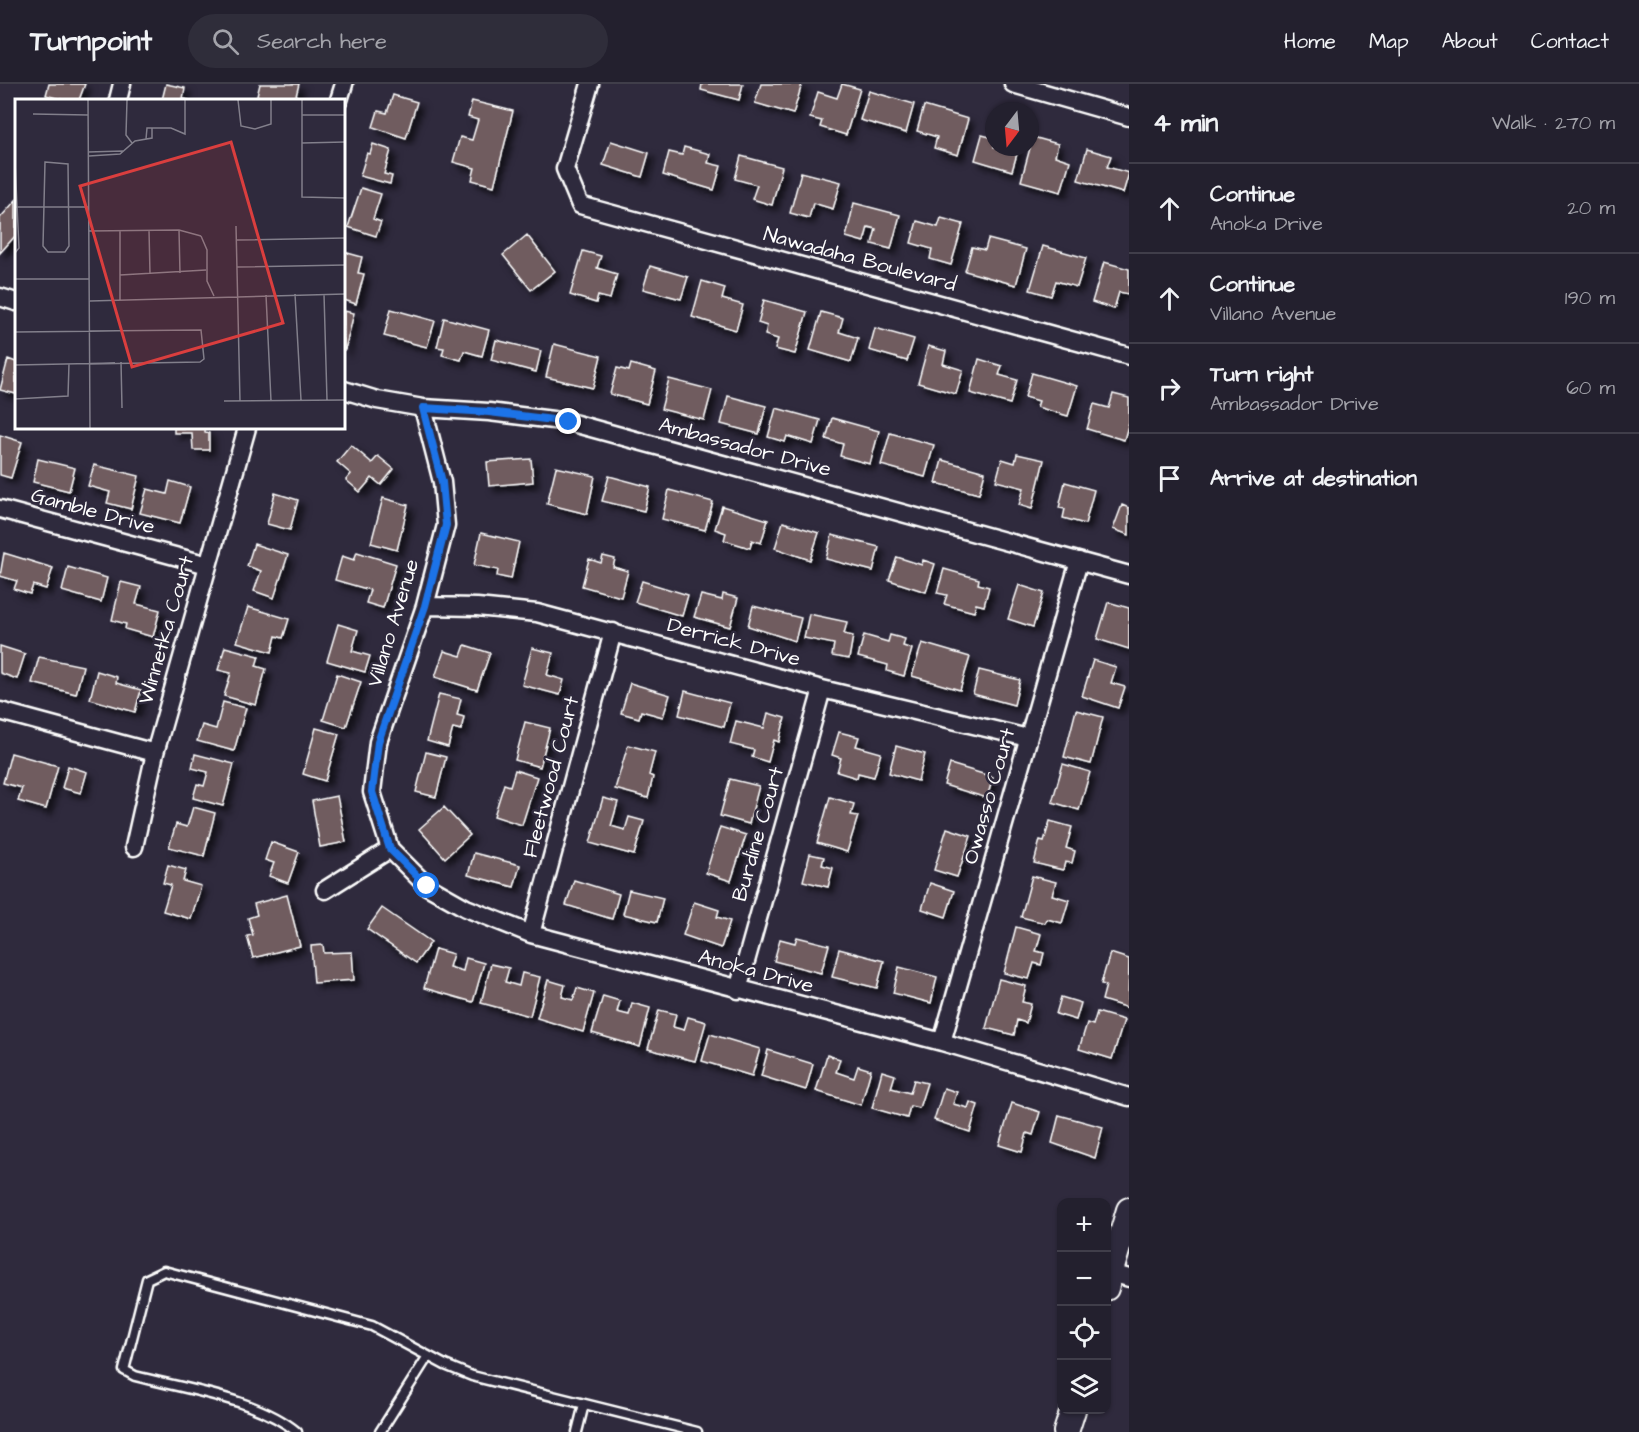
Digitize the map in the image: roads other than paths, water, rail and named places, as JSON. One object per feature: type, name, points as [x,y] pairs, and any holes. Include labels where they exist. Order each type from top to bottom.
[{"type":"main road","points":[[1115,1280],[1129,1210]]},
{"type":"main road","points":[[1066,1432],[1072,1414]]},
{"type":"street","points":[[118,99],[122,84]]},
{"type":"street","points":[[339,99],[344,84]]},
{"type":"street","name":"Nawadaha Boulevard","points":[[590,84],[566,169],[580,205],[1129,356]]},
{"type":"street","points":[[1019,85],[1129,117]]},
{"type":"street","points":[[0,297],[15,302]]},
{"type":"street","name":"Ambassador Drive","points":[[345,390],[377,400],[423,408],[489,412],[569,422],[1129,575]]},
{"type":"street","name":"Villano Avenue","points":[[390,849],[372,792],[378,742],[425,606],[446,525],[442,482],[423,408]]},
{"type":"street","name":"Winnetka Court","points":[[134,846],[155,753],[247,429]]},
{"type":"street","name":"Gamble Drive","points":[[0,509],[208,565]]},
{"type":"street","name":"Owasso Court","points":[[942,1042],[1079,561]]},
{"type":"street","name":"Derrick Drive","points":[[425,606],[537,613],[822,689],[1028,738]]},
{"type":"street","name":"Fleetwood Court","points":[[531,934],[613,632]]},
{"type":"street","name":"Burdine Court","points":[[738,990],[822,689]]},
{"type":"street","points":[[0,711],[155,753]]},
{"type":"street","points":[[325,890],[390,849]]},
{"type":"street","name":"Anoka Drive","points":[[390,849],[427,886],[466,908],[531,934],[942,1042],[1129,1097]]},
{"type":"lane","points":[[297,1432],[284,1421],[230,1400],[135,1376],[124,1370],[147,1279],[164,1271],[372,1326],[472,1376],[697,1432]]},
{"type":"lane","points":[[380,1432],[428,1356]]},
{"type":"lane","points":[[577,1432],[584,1404]]}]
